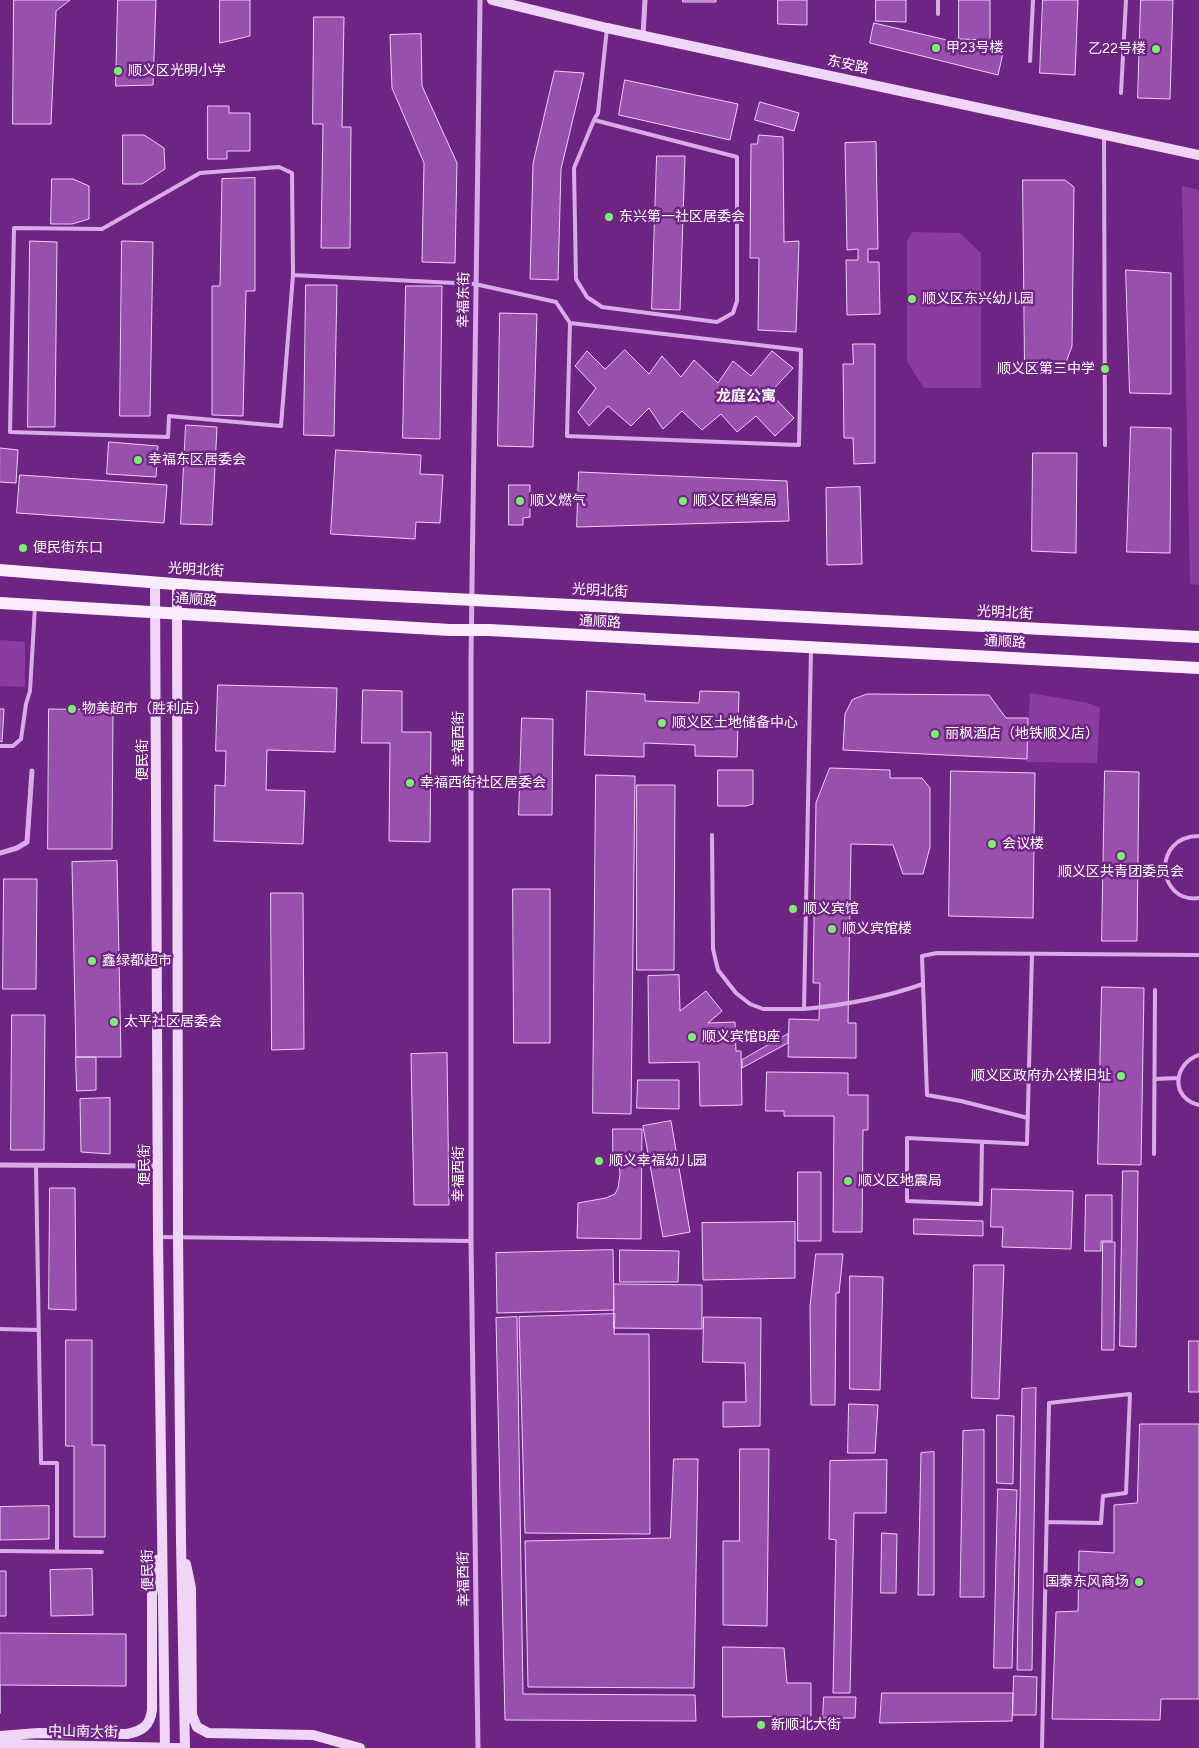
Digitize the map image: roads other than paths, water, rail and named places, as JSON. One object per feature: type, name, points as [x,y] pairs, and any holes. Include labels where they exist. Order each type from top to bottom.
[{"type":"main road","name":"光明北街","points":[[0,570],[155,583],[1199,637]]},
{"type":"main road","name":"通顺路","points":[[0,603],[450,630],[1199,668]]},
{"type":"street","name":"幸福东街","points":[[472,600],[480,0]]},
{"type":"street","name":"东安路","points":[[492,0],[643,36],[1199,155]]},
{"type":"street","points":[[643,36],[645,0]]},
{"type":"street","name":"便民街","points":[[155,583],[158,1237],[165,1748]]},
{"type":"street","points":[[177,584],[178,1237],[185,1748]]},
{"type":"street","name":"幸福西街","points":[[472,600],[471,1241],[478,1748]]},
{"type":"street","points":[[0,853],[17,848],[27,842],[32,771]]},
{"type":"street","points":[[0,1166],[158,1166]]},
{"type":"street","points":[[0,1736],[38,1733],[127,1734],[139,1732],[148,1724],[152,1710],[152,1595],[161,1530]]},
{"type":"street","points":[[181,1541],[190,1588],[192,1715],[196,1727],[208,1733],[313,1734],[360,1748]]},
{"type":"street","name":"中山南大街","points":[[0,1744],[165,1748]]},
{"type":"street","points":[[165,1748],[178,1748]]},
{"type":"lane","points":[[938,0],[938,14]]},
{"type":"lane","points":[[1030,61],[1033,0]]},
{"type":"lane","points":[[1121,93],[1126,0]]},
{"type":"lane","points":[[594,120],[737,157],[737,301],[733,313],[717,322],[602,307],[587,297],[576,279],[574,168],[594,120],[598,113],[607,28]]},
{"type":"lane","points":[[1104,135],[1105,445]]},
{"type":"lane","points":[[279,167],[292,173],[293,275],[281,426],[169,416],[168,437],[10,432],[14,228],[102,229],[200,173],[279,167]]},
{"type":"lane","points":[[293,275],[475,284],[556,302],[570,323],[567,436],[799,445],[801,350],[570,323]]},
{"type":"lane","points":[[0,746],[13,746],[21,739],[26,704],[30,691],[35,606]]},
{"type":"lane","points":[[804,1009],[811,648]]},
{"type":"lane","points":[[712,835],[713,949],[718,970],[736,993],[750,1004],[763,1009],[804,1009],[861,1002],[923,984]]},
{"type":"lane","points":[[1199,836],[1191,836],[1176,843],[1167,855],[1164,866],[1165,876],[1177,892],[1186,897],[1199,898]]},
{"type":"lane","points":[[1028,1118],[961,1101],[927,1095],[922,956],[937,953],[1199,955]]},
{"type":"lane","points":[[982,1142],[981,1204],[907,1201],[907,1138],[1027,1144],[1032,954]]},
{"type":"lane","points":[[1154,1154],[1155,990]]},
{"type":"lane","points":[[1199,1055],[1192,1057],[1185,1063],[1180,1070],[1178,1078],[1182,1094],[1188,1100],[1199,1105]]},
{"type":"lane","points":[[1155,1078],[1178,1078]]},
{"type":"lane","points":[[36,1166],[41,1463],[57,1463],[58,1552]]},
{"type":"lane","points":[[158,1237],[471,1241]]},
{"type":"lane","points":[[0,1330],[39,1330]]},
{"type":"lane","points":[[1042,1748],[1049,1404],[1130,1394],[1126,1493],[1103,1496],[1101,1523],[1047,1522]]},
{"type":"lane","points":[[0,1551],[102,1552]]},
{"type":"place","name":"甲23号楼","points":[[936,48]]},
{"type":"place","name":"乙22号楼","points":[[1156,49]]},
{"type":"place","name":"顺义区光明小学","points":[[118,71]]},
{"type":"place","name":"东兴第一社区居委会","points":[[609,217]]},
{"type":"place","name":"顺义区东兴幼儿园","points":[[912,299]]},
{"type":"place","name":"顺义区第三中学","points":[[1105,369]]},
{"type":"place","name":"幸福东区居委会","points":[[138,460]]},
{"type":"place","name":"顺义燃气","points":[[520,501]]},
{"type":"place","name":"顺义区档案局","points":[[683,501]]},
{"type":"place","name":"便民街东口","points":[[23,548]]},
{"type":"place","name":"物美超市（胜利店）","points":[[72,709]]},
{"type":"place","name":"顺义区土地储备中心","points":[[662,723]]},
{"type":"place","name":"丽枫酒店（地铁顺义店）","points":[[935,734]]},
{"type":"place","name":"幸福西街社区居委会","points":[[410,783]]},
{"type":"place","name":"会议楼","points":[[992,844]]},
{"type":"place","name":"顺义区共青团委员会","points":[[1121,856]]},
{"type":"place","name":"顺义宾馆","points":[[793,909]]},
{"type":"place","name":"顺义宾馆楼","points":[[832,929]]},
{"type":"place","name":"鑫绿都超市","points":[[92,961]]},
{"type":"place","name":"太平社区居委会","points":[[114,1022]]},
{"type":"place","name":"顺义宾馆B座","points":[[692,1037]]},
{"type":"place","name":"顺义区政府办公楼旧址","points":[[1121,1076]]},
{"type":"place","name":"顺义幸福幼儿园","points":[[599,1161]]},
{"type":"place","name":"顺义区地震局","points":[[848,1181]]},
{"type":"place","name":"国泰东风商场","points":[[1139,1582]]},
{"type":"place","name":"新顺北大街","points":[[761,1725]]},
{"type":"district","name":"龙庭公寓","points":[[746,397]]}]
